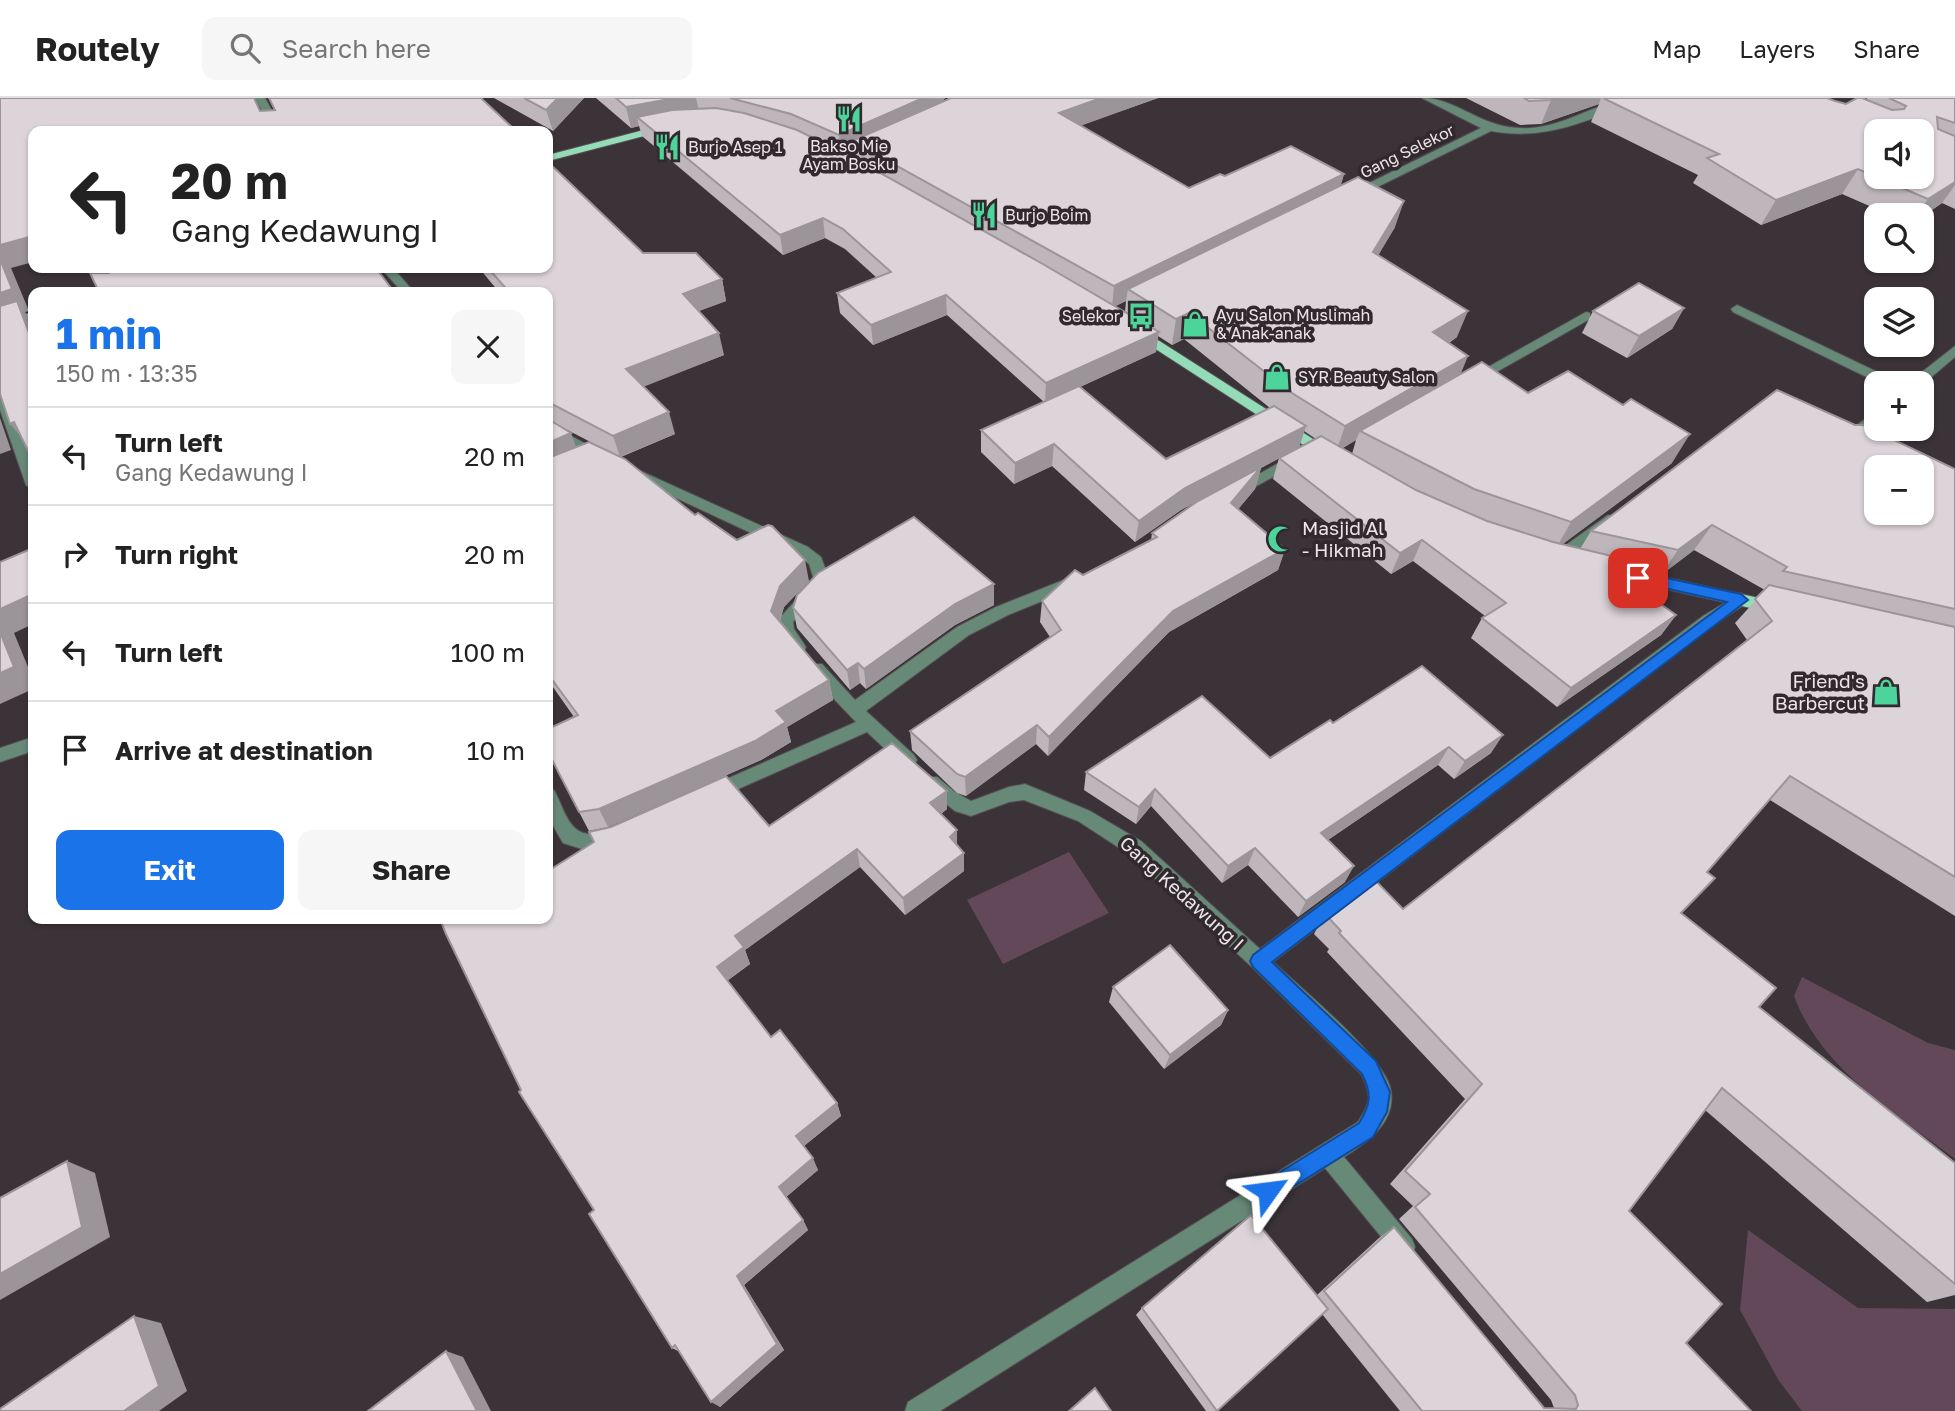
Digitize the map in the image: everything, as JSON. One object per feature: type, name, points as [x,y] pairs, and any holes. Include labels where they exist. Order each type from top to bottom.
[{"type":"main road","points":[[553,157],[677,125]]},
{"type":"main road","points":[[0,327],[28,318]]},
{"type":"main road","points":[[1123,321],[1336,459]]},
{"type":"main road","points":[[1551,557],[1577,564]]},
{"type":"main road","points":[[1612,572],[1794,611]]},
{"type":"street","points":[[260,98],[275,126]]},
{"type":"street","name":"Gang Selekor","points":[[1427,98],[1491,127],[1546,132],[1634,98]]},
{"type":"street","name":"Gang Selekor","points":[[1344,200],[1491,127]]},
{"type":"street","points":[[391,273],[404,287]]},
{"type":"street","points":[[1737,309],[1864,371]]},
{"type":"street","points":[[1464,385],[1586,316]]},
{"type":"street","points":[[1930,371],[1955,350]]},
{"type":"street","points":[[0,390],[28,471]]},
{"type":"street","points":[[1829,439],[1840,444],[1864,425]]},
{"type":"street","name":"Gang Kedawung I","points":[[553,430],[603,461],[803,551],[816,561],[822,581],[815,591],[791,612],[785,621],[786,630],[830,686],[854,710],[956,805],[976,810],[1015,792],[1025,792],[1109,829],[1134,847],[1259,961],[1369,1068],[1381,1092],[1377,1112],[1366,1130],[917,1411]]},
{"type":"street","points":[[1223,497],[1317,447]]},
{"type":"street","points":[[1551,557],[1624,508]]},
{"type":"street","points":[[854,710],[963,631],[1002,611],[1090,576]]},
{"type":"street","points":[[1259,961],[1698,628],[1741,600]]},
{"type":"street","points":[[698,799],[870,723]]},
{"type":"street","points":[[0,755],[28,746]]},
{"type":"street","points":[[553,808],[566,837],[579,843],[612,837],[637,826]]},
{"type":"street","points":[[1328,1155],[1417,1262]]},
{"type":"shaded area","points":[[1069,852],[1109,913],[1003,964],[967,900]]},
{"type":"shaded area","points":[[1802,977],[1928,1043],[1955,1050],[1955,1159],[1862,1088],[1822,1046],[1806,1022],[1794,996]]},
{"type":"shaded area","points":[[1748,1230],[1858,1308],[1955,1309],[1955,1411],[1802,1411],[1779,1381],[1740,1310]]},
{"type":"building","points":[[0,98],[254,98],[260,111],[275,110],[269,98],[481,98],[511,126],[28,126],[28,237],[0,245]]},
{"type":"building","points":[[524,98],[558,98],[546,110]]},
{"type":"building","points":[[616,98],[675,98],[626,107]]},
{"type":"building","points":[[730,98],[923,98],[839,135],[791,114]]},
{"type":"building","points":[[951,98],[1101,98],[1059,113],[1189,188],[1220,174],[1225,176],[1291,146],[1344,174],[1114,286],[852,141]]},
{"type":"building","points":[[1524,98],[1555,98],[1529,101]]},
{"type":"building","points":[[1603,98],[1827,98],[1846,104],[1862,98],[1892,110],[1904,109],[1906,106],[1889,98],[1955,98],[1955,123],[1937,117],[1938,129],[1955,136],[1955,182],[1928,199],[1905,189],[1934,189],[1934,119],[1864,119],[1864,172],[1858,169],[1776,200],[1707,158],[1719,154]]},
{"type":"building","points":[[716,108],[744,113],[797,130],[848,155],[1159,332],[1046,383],[946,295],[871,325],[837,293],[891,272],[843,229],[823,218],[780,235],[637,117],[672,110]]},
{"type":"building","points":[[553,167],[643,253],[696,253],[722,279],[683,294],[719,333],[626,369],[669,412],[613,436],[553,405],[553,287],[505,287],[492,273],[553,273]]},
{"type":"building","points":[[1358,177],[1404,201],[1373,252],[1468,311],[1433,332],[1468,356],[1345,426],[1292,393],[1189,313],[1176,319],[1128,289]]},
{"type":"building","points":[[0,259],[12,289],[0,293]]},
{"type":"building","points":[[90,273],[380,273],[390,287],[97,287]]},
{"type":"building","points":[[1639,283],[1684,308],[1639,336],[1593,311]]},
{"type":"building","points":[[17,301],[28,330],[28,451],[14,422],[10,424],[0,394],[0,306]]},
{"type":"building","points":[[1482,362],[1528,393],[1568,371],[1623,405],[1631,399],[1690,434],[1571,522],[1474,489],[1360,431]]},
{"type":"building","points":[[1079,386],[1166,459],[1274,406],[1306,426],[1185,488],[1139,521],[1054,444],[1015,463],[981,430]]},
{"type":"building","points":[[1777,390],[1855,425],[1864,425],[1864,441],[1896,441],[1926,455],[1864,455],[1864,525],[1934,525],[1934,459],[1955,469],[1955,609],[1783,571],[1787,567],[1712,525],[1678,550],[1591,531]]},
{"type":"building","points":[[553,422],[571,433],[553,441]]},
{"type":"building","points":[[1321,436],[1416,490],[1487,521],[1553,542],[1658,567],[1634,585],[1676,615],[1571,688],[1482,618],[1506,603],[1422,540],[1400,553],[1279,458]]},
{"type":"building","points":[[589,442],[625,459],[695,515],[698,513],[737,540],[768,525],[772,526],[805,560],[780,586],[771,611],[829,680],[776,711],[786,722],[755,741],[599,809],[579,812],[553,762],[553,727],[578,715],[553,681],[553,456]]},
{"type":"building","points":[[1261,467],[1231,503],[1285,549],[1173,611],[1049,737],[1037,725],[965,777],[957,774],[910,731],[1061,630],[1042,601],[1075,570],[1083,575],[1157,537],[1152,533],[1198,501]]},
{"type":"building","points":[[914,517],[994,584],[955,604],[864,669],[858,663],[847,670],[793,608],[797,595],[818,573]]},
{"type":"building","points":[[28,550],[28,596],[0,609],[0,562]]},
{"type":"building","points":[[1769,585],[1955,627],[1955,877],[1790,776],[1707,872],[1715,878],[1681,913],[1776,988],[1759,1007],[1955,1163],[1955,1284],[1722,1088],[1629,1211],[1722,1304],[1686,1343],[1751,1411],[1422,1411],[1324,1291],[1394,1227],[1544,1408],[1576,1409],[1578,1405],[1575,1395],[1415,1207],[1430,1194],[1405,1171],[1482,1084],[1339,933],[1341,931],[1325,914],[1373,878],[1403,909],[1772,621],[1755,599]]},
{"type":"building","points":[[0,632],[14,667],[0,673]]},
{"type":"building","points":[[1422,666],[1503,735],[1465,761],[1449,747],[1321,833],[1354,866],[1306,901],[1255,848],[1228,866],[1155,789],[1139,807],[1086,772],[1202,696],[1270,758],[1330,720],[1333,723]]},
{"type":"building","points":[[892,743],[947,791],[930,803],[957,830],[950,837],[964,853],[903,898],[857,849],[735,936],[744,947],[717,967],[771,1037],[780,1030],[837,1103],[796,1136],[813,1158],[779,1187],[803,1220],[737,1276],[777,1344],[711,1402],[675,1345],[672,1348],[589,1214],[594,1210],[519,1092],[521,1090],[442,924],[553,924],[553,868],[594,842],[589,832],[611,827],[726,776],[769,826]]},
{"type":"building","points":[[1170,945],[1228,1010],[1170,1055],[1113,987]]},
{"type":"building","points":[[67,1161],[82,1227],[0,1274],[0,1198]]},
{"type":"building","points":[[1251,1215],[1328,1309],[1217,1411],[1142,1308]]},
{"type":"building","points":[[134,1316],[159,1386],[124,1411],[0,1411],[0,1409]]},
{"type":"building","points":[[446,1351],[477,1411],[368,1411]]},
{"type":"building","points":[[1095,1388],[1111,1411],[1069,1411]]},
{"type":"place","name":"Bakso Mie Ayam Bosku","points":[[849,119]]},
{"type":"place","name":"Burjo Asep 1","points":[[667,147]]},
{"type":"place","name":"Burjo Boim","points":[[984,215]]},
{"type":"place","name":"Selekor","points":[[1141,316]]},
{"type":"place","name":"Ayu Salon Muslimah & Anak-anak","points":[[1195,324]]},
{"type":"place","name":"SYR Beauty Salon","points":[[1277,377]]},
{"type":"place","name":"Masjid Al - Hikmah","points":[[1281,539]]},
{"type":"place","name":"Friend's Barbercut","points":[[1886,692]]},
{"type":"route","points":[[1268,1191],[1366,1130],[1377,1112],[1381,1092],[1369,1068],[1259,961],[1709,620],[1741,600],[1638,578]]}]
